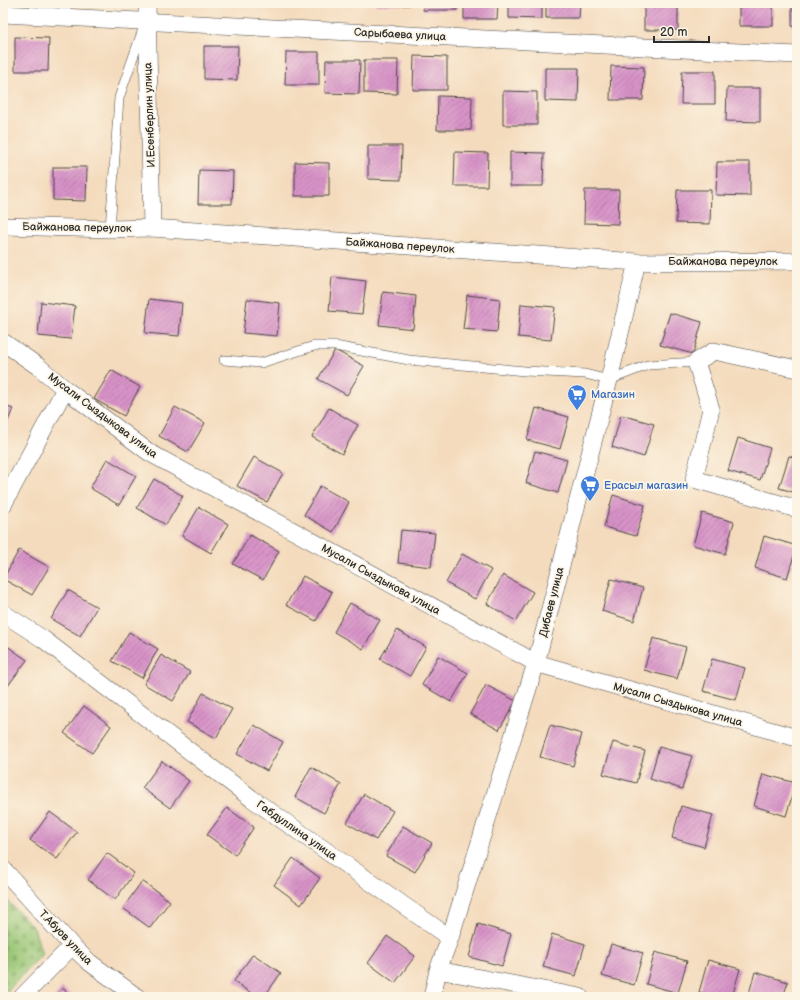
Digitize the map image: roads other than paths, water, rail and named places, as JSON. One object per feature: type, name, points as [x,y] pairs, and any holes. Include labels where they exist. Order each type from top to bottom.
[{"type":"street","name":"И.Есенберлин улица","points":[[147,3],[146,21],[152,228]]},
{"type":"street","name":"Сарыбаева улица","points":[[3,14],[797,55]]},
{"type":"street","name":"Байжанова переулок","points":[[3,226],[110,229],[152,228],[637,262],[797,261]]},
{"type":"street","name":"Дибаев улица","points":[[450,938],[536,663],[609,380],[637,262]]},
{"type":"street","name":"Мусали Сыздыкова улица","points":[[3,342],[39,366],[65,389],[150,453],[536,663],[797,738]]},
{"type":"street","points":[[797,369],[714,351],[696,362],[711,409],[694,479],[797,508]]},
{"type":"street","points":[[3,505],[65,389]]},
{"type":"street","name":"Габдуллина улица","points":[[3,613],[43,639],[251,798],[450,938]]},
{"type":"street","name":"Т.Абуов улица","points":[[3,868],[72,946],[89,962],[137,997]]},
{"type":"street","points":[[432,997],[438,970],[450,938]]},
{"type":"street","points":[[22,997],[72,946]]},
{"type":"street","points":[[438,970],[580,997]]},
{"type":"lane","points":[[110,229],[119,98],[146,21]]},
{"type":"lane","points":[[224,360],[261,363],[314,346],[335,346],[409,360],[525,371],[585,374],[609,380],[648,365],[696,362]]},
{"type":"place","name":"Магазин","points":[[577,411]]},
{"type":"place","name":"Ерасыл магазин","points":[[590,502]]}]
